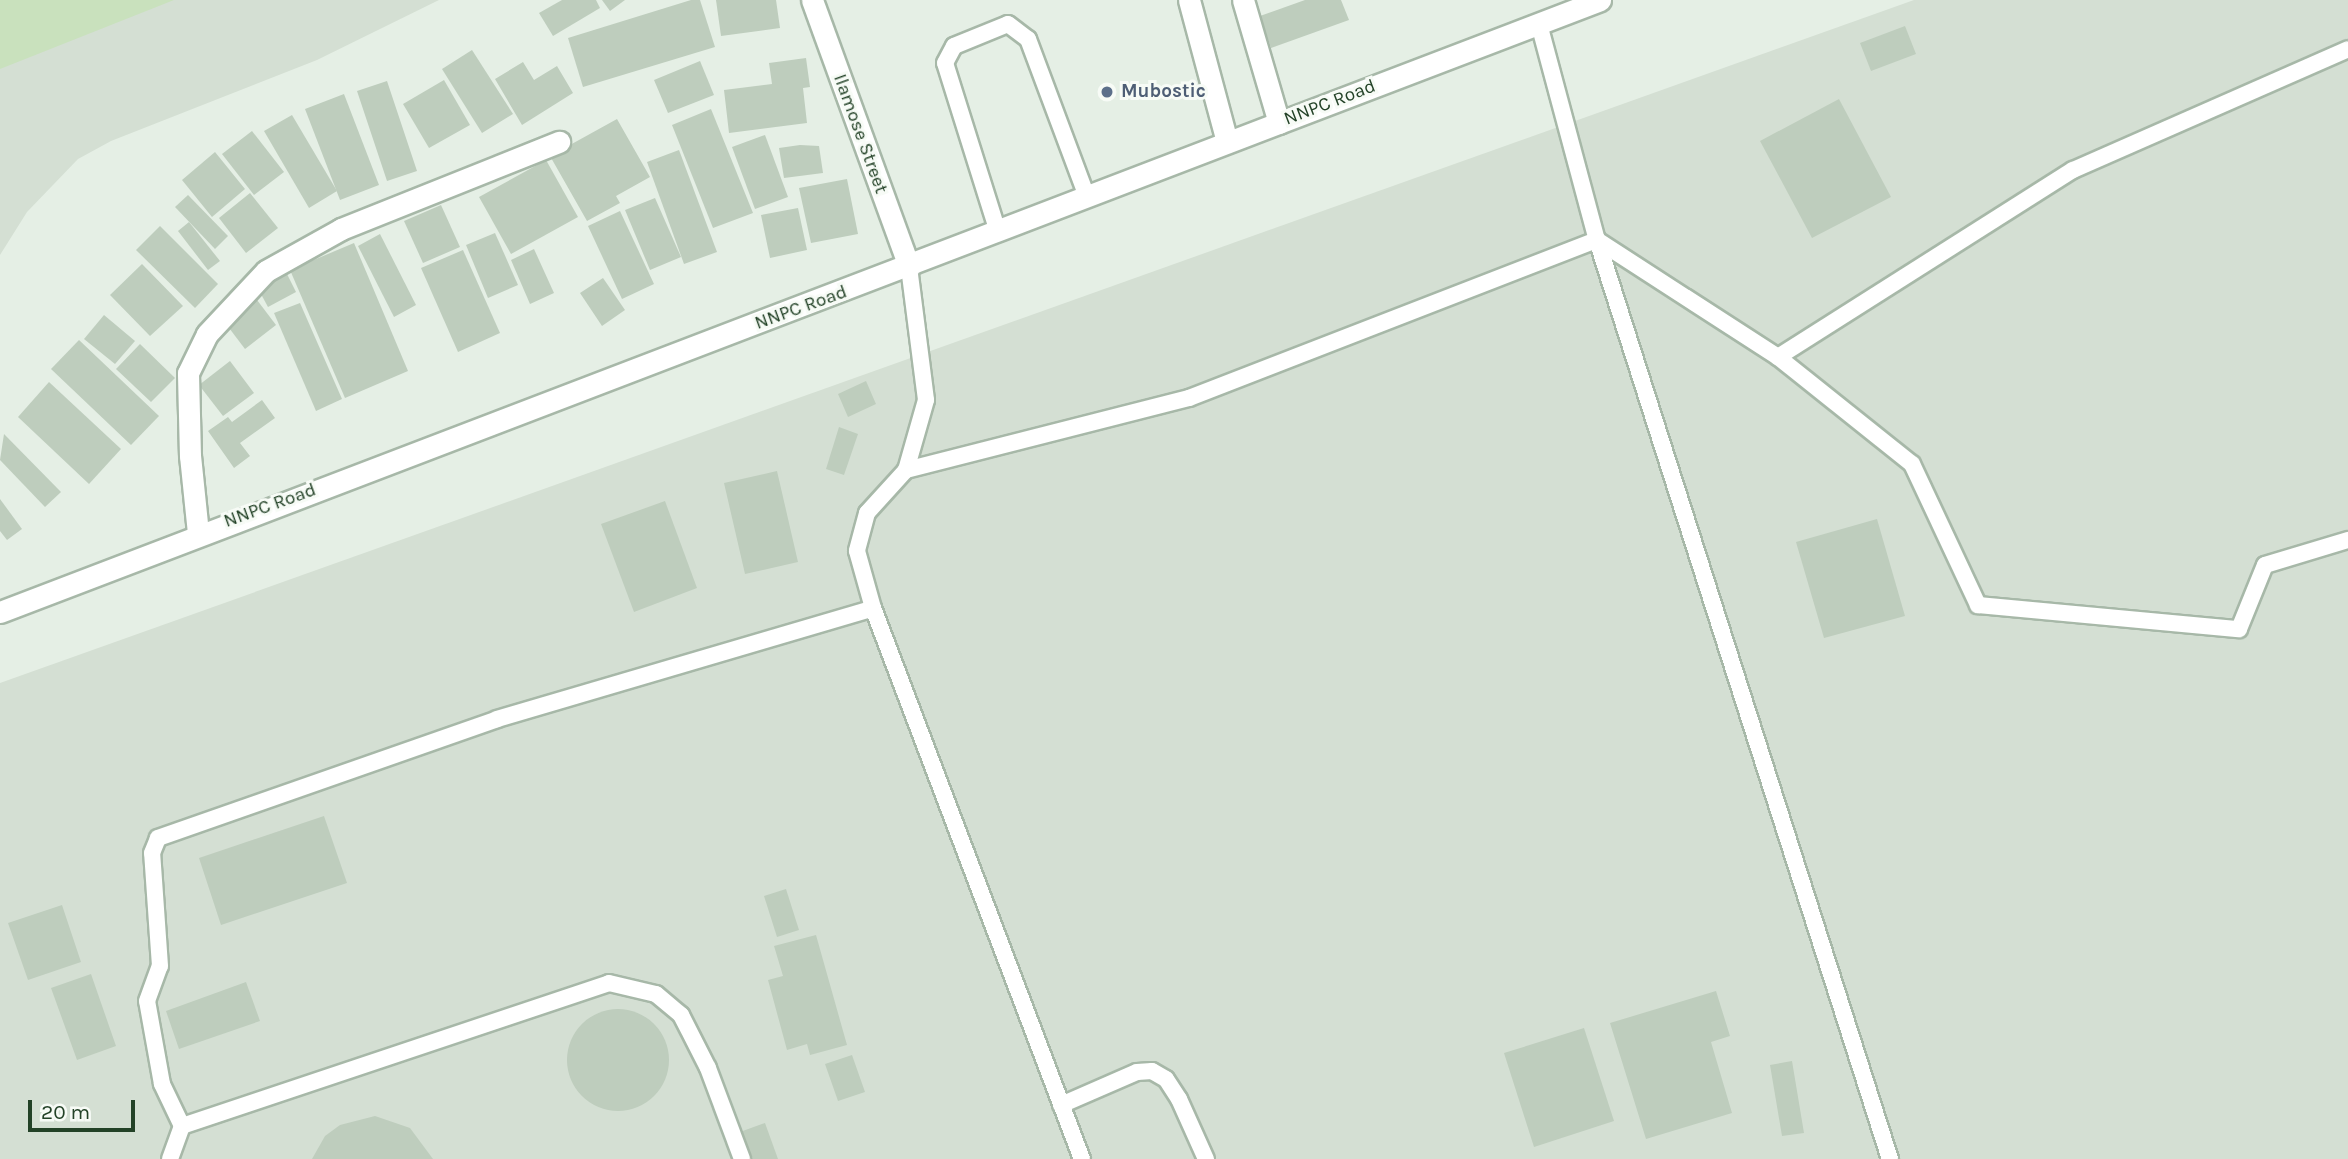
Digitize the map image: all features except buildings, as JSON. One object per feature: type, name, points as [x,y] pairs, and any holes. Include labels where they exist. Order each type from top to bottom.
[{"type":"street","name":"Ilamose Street","points":[[812,0],[909,267]]},
{"type":"street","points":[[1188,0],[1227,142]]},
{"type":"street","points":[[1243,0],[1279,123]]},
{"type":"street","name":"NNPC Road","points":[[0,612],[198,533],[909,267],[1600,0]]},
{"type":"street","points":[[198,533],[190,456],[188,373],[207,334],[266,271],[341,229],[559,142]]},
{"type":"lane","points":[[998,232],[945,63],[954,46],[1008,24],[1028,39],[1087,197]]},
{"type":"lane","points":[[1539,24],[1597,240],[1890,1159]]},
{"type":"lane","points":[[1778,357],[2073,170],[2348,49]]},
{"type":"lane","points":[[906,470],[1189,398],[1597,240]]},
{"type":"lane","points":[[1597,240],[1778,357],[1912,464],[1978,605],[2239,629],[2265,565],[2348,540]]},
{"type":"lane","points":[[909,267],[926,400],[906,470],[867,513],[858,551],[873,608],[1082,1159]]},
{"type":"lane","points":[[170,1159],[182,1126],[162,1084],[147,1002],[160,966],[152,853],[158,838],[497,719],[873,608]]},
{"type":"lane","points":[[182,1126],[609,983],[656,994],[681,1015],[708,1068],[743,1159]]},
{"type":"lane","points":[[1061,1105],[1137,1072],[1152,1072],[1166,1079],[1179,1099],[1206,1159]]},
{"type":"shaded area","points":[[0,0],[439,0],[317,60],[111,141],[78,159],[27,212],[0,255]]},
{"type":"shaded area","points":[[1914,0],[2348,0],[2348,1159],[0,1159],[0,683]]},
{"type":"green space","points":[[0,0],[174,0],[0,69]]},
{"type":"place","name":"Mubostic","points":[[1107,92]]}]
